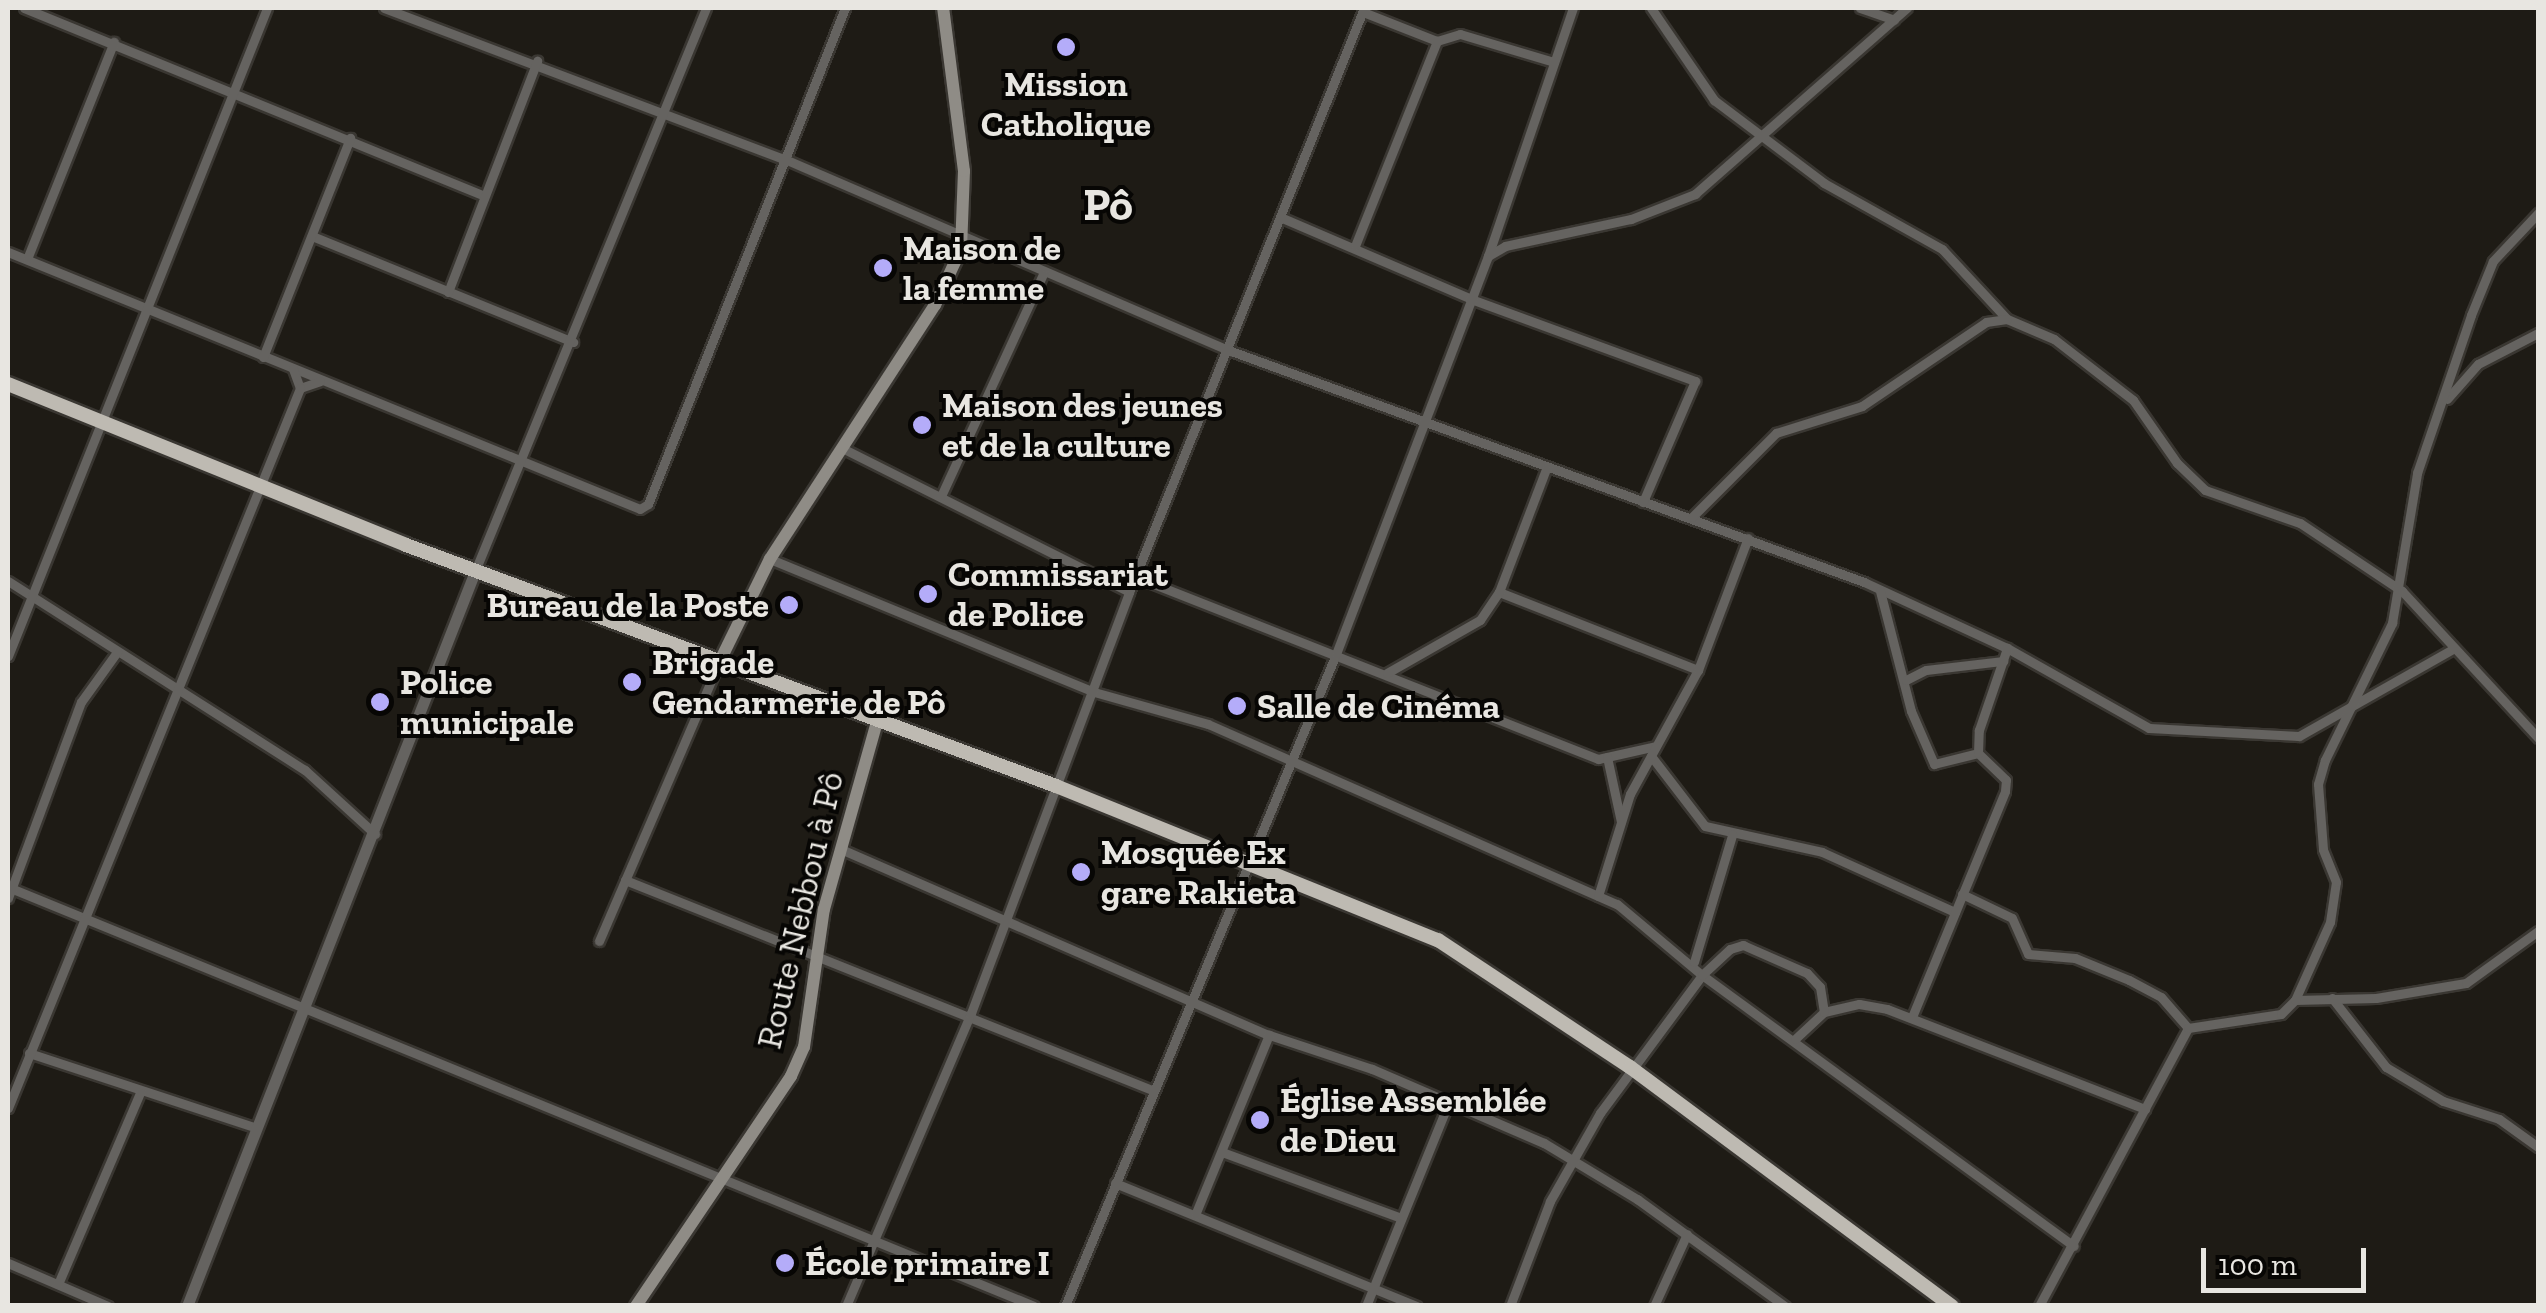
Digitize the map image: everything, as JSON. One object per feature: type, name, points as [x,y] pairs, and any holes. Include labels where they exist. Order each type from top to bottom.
[{"type":"highway","points":[[8,384],[474,571],[718,665],[1056,786],[1438,940],[1630,1067],[1952,1306]]},
{"type":"main road","points":[[718,665],[770,558],[936,305],[962,238],[964,172],[943,8]]},
{"type":"main road","name":"Route Nebbou à Pô","points":[[636,1306],[804,1047],[824,909],[877,722]]},
{"type":"street","points":[[24,8],[51,13],[484,195]]},
{"type":"street","points":[[8,656],[230,90],[267,8]]},
{"type":"street","points":[[384,8],[406,11],[665,110],[1230,351],[1878,588],[2007,648],[2149,728],[2299,736],[2453,649]]},
{"type":"street","points":[[186,1306],[376,834],[474,571],[573,342],[706,8]]},
{"type":"street","points":[[8,252],[145,305],[519,464],[640,509],[648,504],[782,158],[845,8]]},
{"type":"street","points":[[1065,1306],[1190,999],[1252,865],[1336,654],[1488,256],[1573,8]]},
{"type":"street","points":[[1651,8],[1714,100],[1824,183],[1942,249],[2006,319],[2054,339],[2133,400],[2176,463],[2205,490],[2300,523],[2402,591],[2538,738]]},
{"type":"street","points":[[1860,8],[1894,20]]},
{"type":"street","points":[[1488,256],[1505,246],[1631,219],[1695,194],[1907,8]]},
{"type":"street","points":[[846,1306],[971,1013],[1129,592],[1230,351],[1364,10],[1437,41],[1460,34],[1554,62]]},
{"type":"street","points":[[1354,246],[1437,41]]},
{"type":"street","points":[[26,259],[114,42]]},
{"type":"street","points":[[448,292],[537,61]]},
{"type":"street","points":[[262,357],[350,138]]},
{"type":"street","points":[[2188,1028],[2281,1014],[2295,1000],[2330,922],[2336,882],[2323,849],[2318,784],[2348,705],[2392,623],[2402,591],[2417,473],[2493,260],[2538,213]]},
{"type":"street","points":[[1280,217],[1471,299],[1695,381],[1643,502]]},
{"type":"street","points":[[312,236],[573,342]]},
{"type":"street","points":[[940,496],[1044,274]]},
{"type":"street","points":[[1692,517],[1776,434],[1862,406],[1986,322],[2006,319]]},
{"type":"street","points":[[2445,401],[2478,364],[2538,333]]},
{"type":"street","points":[[8,1108],[300,388],[293,369]]},
{"type":"street","points":[[300,388],[320,381]]},
{"type":"street","points":[[842,448],[1129,592]]},
{"type":"street","points":[[1387,673],[1480,620],[1499,592],[1546,469]]},
{"type":"street","points":[[1598,896],[1622,824],[1654,751],[1698,670],[1748,538]]},
{"type":"street","points":[[770,558],[1094,692],[1208,724],[1292,765],[1598,896],[1694,962],[1702,975],[1795,1039],[2074,1246]]},
{"type":"street","points":[[1136,577],[1387,673],[1523,730],[1607,757],[1654,751]]},
{"type":"street","points":[[8,581],[305,770],[376,834]]},
{"type":"street","points":[[1878,588],[1906,680],[1910,710],[1934,764],[1978,753]]},
{"type":"street","points":[[1499,592],[1698,670]]},
{"type":"street","points":[[1912,1018],[2006,780],[1978,753],[1979,730],[2007,648]]},
{"type":"street","points":[[117,652],[81,702],[9,891],[1034,1306]]},
{"type":"street","points":[[1906,680],[1926,670],[2003,660]]},
{"type":"street","points":[[599,940],[718,665]]},
{"type":"street","points":[[1654,751],[1690,814],[1732,835],[1822,852],[1955,912]]},
{"type":"street","points":[[1607,757],[1622,824]]},
{"type":"street","points":[[1694,962],[1732,835]]},
{"type":"street","points":[[843,850],[1002,922],[1269,1034],[1449,1102],[1572,1158],[1687,1234],[1785,1306]]},
{"type":"street","points":[[625,880],[971,1013],[1152,1090]]},
{"type":"street","points":[[1962,894],[2012,918],[2028,954],[2075,958],[2128,980],[2161,998],[2188,1028]]},
{"type":"street","points":[[2295,1000],[2466,982],[2538,932]]},
{"type":"street","points":[[1510,1306],[1572,1158],[1630,1067],[1702,975],[1743,945],[1807,973],[1820,986],[1824,1012]]},
{"type":"street","points":[[2332,998],[2386,1067],[2443,1101],[2499,1118],[2538,1147]]},
{"type":"street","points":[[1795,1039],[1824,1012],[1860,1004],[1912,1018],[2146,1109]]},
{"type":"street","points":[[2039,1306],[2188,1028]]},
{"type":"street","points":[[1195,1214],[1269,1034]]},
{"type":"street","points":[[29,1052],[140,1093],[257,1128]]},
{"type":"street","points":[[58,1284],[140,1093]]},
{"type":"street","points":[[1366,1306],[1449,1102]]},
{"type":"street","points":[[1222,1152],[1401,1218]]},
{"type":"street","points":[[1116,1183],[1418,1306]]},
{"type":"street","points":[[1654,1306],[1687,1234]]},
{"type":"street","points":[[8,1263],[108,1306]]},
{"type":"place","name":"Mission Catholique","points":[[1066,47]]},
{"type":"place","name":"Maison de la femme","points":[[883,268]]},
{"type":"place","name":"Maison des jeunes et de la culture","points":[[922,425]]},
{"type":"place","name":"Commissariat de Police","points":[[928,594]]},
{"type":"place","name":"Bureau de la Poste","points":[[789,605]]},
{"type":"place","name":"Brigade Gendarmerie de Pô","points":[[632,682]]},
{"type":"place","name":"Police municipale","points":[[380,702]]},
{"type":"place","name":"Salle de Cinéma","points":[[1237,706]]},
{"type":"place","name":"Mosquée Ex gare Rakieta","points":[[1081,872]]},
{"type":"place","name":"Église Assemblée de Dieu","points":[[1260,1120]]},
{"type":"place","name":"École primaire I","points":[[785,1263]]},
{"type":"district","name":"Pô","points":[[1108,206]]}]
